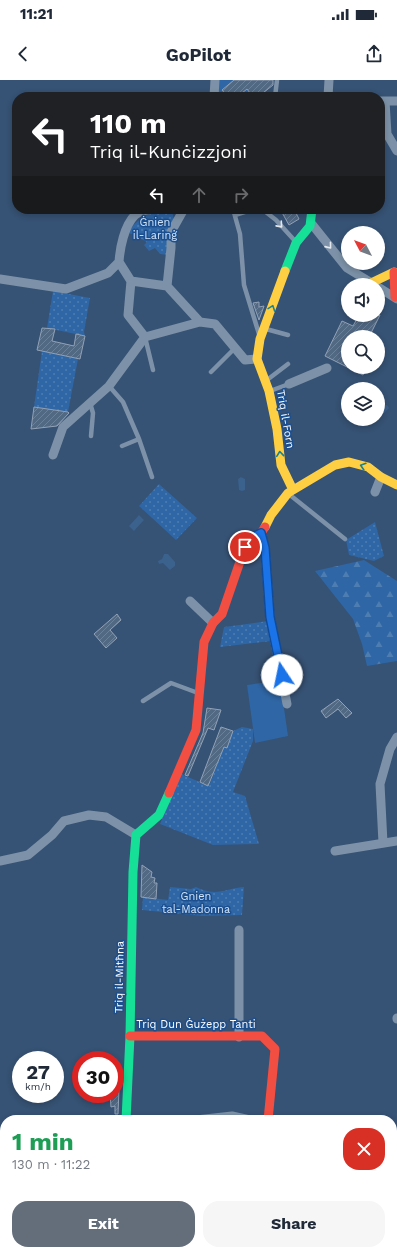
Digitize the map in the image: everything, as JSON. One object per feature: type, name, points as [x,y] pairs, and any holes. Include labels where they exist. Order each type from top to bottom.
[{"type":"street","points":[[214,92],[215,80]]},
{"type":"street","points":[[328,92],[329,80]]},
{"type":"street","points":[[385,101],[397,101]]},
{"type":"street","points":[[385,121],[387,134],[397,151]]},
{"type":"street","points":[[136,214],[128,226],[119,251],[119,262],[131,281],[128,316],[145,337]]},
{"type":"street","points":[[167,286],[171,232],[181,214]]},
{"type":"street","points":[[311,214],[310,223],[347,268],[363,278]]},
{"type":"street","name":"Triq il-Forn","points":[[290,492],[281,465],[277,429],[269,391],[257,359],[260,339],[296,243],[310,226],[310,223]]},
{"type":"street","points":[[0,279],[5,278],[66,289],[108,273],[119,262]]},
{"type":"street","points":[[384,278],[395,270]]},
{"type":"street","points":[[395,270],[396,298]]},
{"type":"street","points":[[131,281],[167,286],[200,322]]},
{"type":"street","points":[[385,291],[396,298]]},
{"type":"street","points":[[53,455],[63,427],[109,386],[145,337],[200,322],[215,324],[245,360],[257,359]]},
{"type":"street","points":[[289,384],[327,368]]},
{"type":"street","points":[[0,861],[28,854],[52,835],[64,821],[89,815],[106,818],[136,835],[159,815],[196,730],[204,642],[213,623],[222,614],[245,547],[251,538],[261,533],[271,515],[290,492],[335,465],[349,462],[368,467],[381,477],[397,484]]},
{"type":"street","points":[[375,492],[381,477]]},
{"type":"street","points":[[261,533],[265,548],[270,617],[287,704]]},
{"type":"street","points":[[190,601],[213,623]]},
{"type":"street","points":[[383,843],[380,784],[390,749],[397,737]]},
{"type":"street","name":"Triq il-Mitħna","points":[[126,1115],[130,1036],[133,872],[136,835]]},
{"type":"street","points":[[335,851],[397,841]]},
{"type":"street","points":[[239,930],[239,1037]]},
{"type":"street","name":"Triq Dun Ġużepp Tanti","points":[[130,1036],[262,1036],[274,1048],[268,1115]]},
{"type":"lane","points":[[276,92],[277,80]]},
{"type":"lane","points":[[238,214],[235,215],[240,234],[244,285],[260,339]]},
{"type":"lane","points":[[268,214],[276,220],[296,243]]},
{"type":"lane","points":[[264,328],[288,335]]},
{"type":"lane","points":[[145,337],[152,370]]},
{"type":"lane","points":[[211,372],[235,348]]},
{"type":"lane","points":[[265,381],[288,364]]},
{"type":"lane","points":[[269,391],[289,384]]},
{"type":"lane","points":[[109,386],[123,402],[139,439],[152,477]]},
{"type":"lane","points":[[90,403],[93,413],[91,436]]},
{"type":"lane","points":[[122,446],[139,439]]},
{"type":"lane","points":[[290,492],[345,539]]},
{"type":"lane","points":[[143,701],[171,683],[200,694]]},
{"type":"green space","points":[[215,80],[234,80],[222,90],[224,92],[211,92]]},
{"type":"green space","name":"Ġnien il-Larinġ","points":[[152,214],[173,214],[174,220],[168,255],[160,254],[155,248],[149,251],[144,245],[147,242],[128,232],[137,222]]},
{"type":"green space","points":[[53,291],[90,298],[84,332],[85,336],[47,328]]},
{"type":"green space","points":[[42,351],[78,359],[68,412],[34,407]]},
{"type":"green space","points":[[159,484],[197,518],[176,540],[139,506]]},
{"type":"green space","points":[[375,522],[384,556],[374,561],[349,555],[346,540]]},
{"type":"green space","points":[[364,560],[397,581],[397,661],[367,666],[362,644],[353,619],[315,571]]},
{"type":"green space","points":[[268,621],[272,641],[220,647],[224,627]]},
{"type":"green space","points":[[280,680],[288,736],[255,743],[247,685]]},
{"type":"green space","points":[[242,727],[253,729],[253,741],[233,792],[245,796],[259,844],[213,845],[160,824],[181,774],[209,786],[224,747],[227,747],[233,731]]},
{"type":"green space","name":"Gnien tal-Madonna","points":[[170,887],[191,889],[196,887],[209,892],[220,892],[244,887],[242,915],[202,916],[142,910],[143,897],[168,900]]},
{"type":"shaded area","points":[[385,405],[387,405],[389,408],[385,412]]},
{"type":"shaded area","points":[[241,477],[245,479],[245,490],[242,491],[239,490],[238,479]]},
{"type":"shaded area","points":[[139,515],[144,520],[134,531],[129,526]]},
{"type":"shaded area","points":[[164,554],[168,554],[175,562],[175,566],[170,570],[163,563],[159,564],[158,561],[162,559]]},
{"type":"building","points":[[234,80],[273,80],[273,85],[264,92],[249,92],[247,89],[243,92],[224,92],[222,90]]},
{"type":"building","points":[[283,214],[296,214],[299,219],[289,225]]},
{"type":"building","points":[[259,302],[259,307],[264,306],[259,320],[253,303]]},
{"type":"building","points":[[342,322],[353,326],[355,322],[376,322],[372,330],[341,330],[341,364],[325,356]]},
{"type":"building","points":[[42,328],[55,329],[52,341],[74,346],[76,334],[85,336],[80,359],[37,350]]},
{"type":"building","points":[[34,407],[69,413],[57,426],[31,429]]},
{"type":"building","points":[[117,614],[121,620],[110,630],[117,638],[106,648],[94,634]]},
{"type":"building","points":[[338,699],[352,713],[346,718],[338,709],[326,718],[321,711]]},
{"type":"building","points":[[207,708],[221,710],[214,730],[208,728],[188,776],[185,775],[203,733]]},
{"type":"building","points":[[221,727],[233,731],[227,748],[224,747],[208,786],[200,782]]},
{"type":"building","points":[[142,865],[152,872],[151,877],[155,878],[154,883],[157,883],[156,899],[141,897]]},
{"type":"building","points":[[111,1103],[118,1103],[118,1114],[115,1114],[115,1106],[111,1107]]},
{"type":"traffic: fast","points":[[285,271],[296,243],[310,226],[311,214]]},
{"type":"traffic: fast","points":[[126,1115],[130,1036],[133,872],[136,835],[159,815],[169,793]]},
{"type":"traffic: slow","points":[[285,271],[260,339],[257,359],[269,391],[277,429],[281,465],[293,490]]},
{"type":"traffic: slow","points":[[381,278],[394,272]]},
{"type":"traffic: slow","points":[[265,527],[271,515],[288,493],[335,465],[349,462],[368,467],[381,477],[397,485]]},
{"type":"traffic: jam","points":[[394,272],[395,297]]},
{"type":"traffic: jam","points":[[169,793],[196,730],[204,642],[213,623],[222,614],[245,547],[251,538],[261,533],[265,527]]},
{"type":"traffic: jam","points":[[130,1036],[262,1036],[275,1049],[268,1115]]},
{"type":"route","points":[[245,547],[251,538],[261,533],[265,548],[270,617],[282,675]]}]
